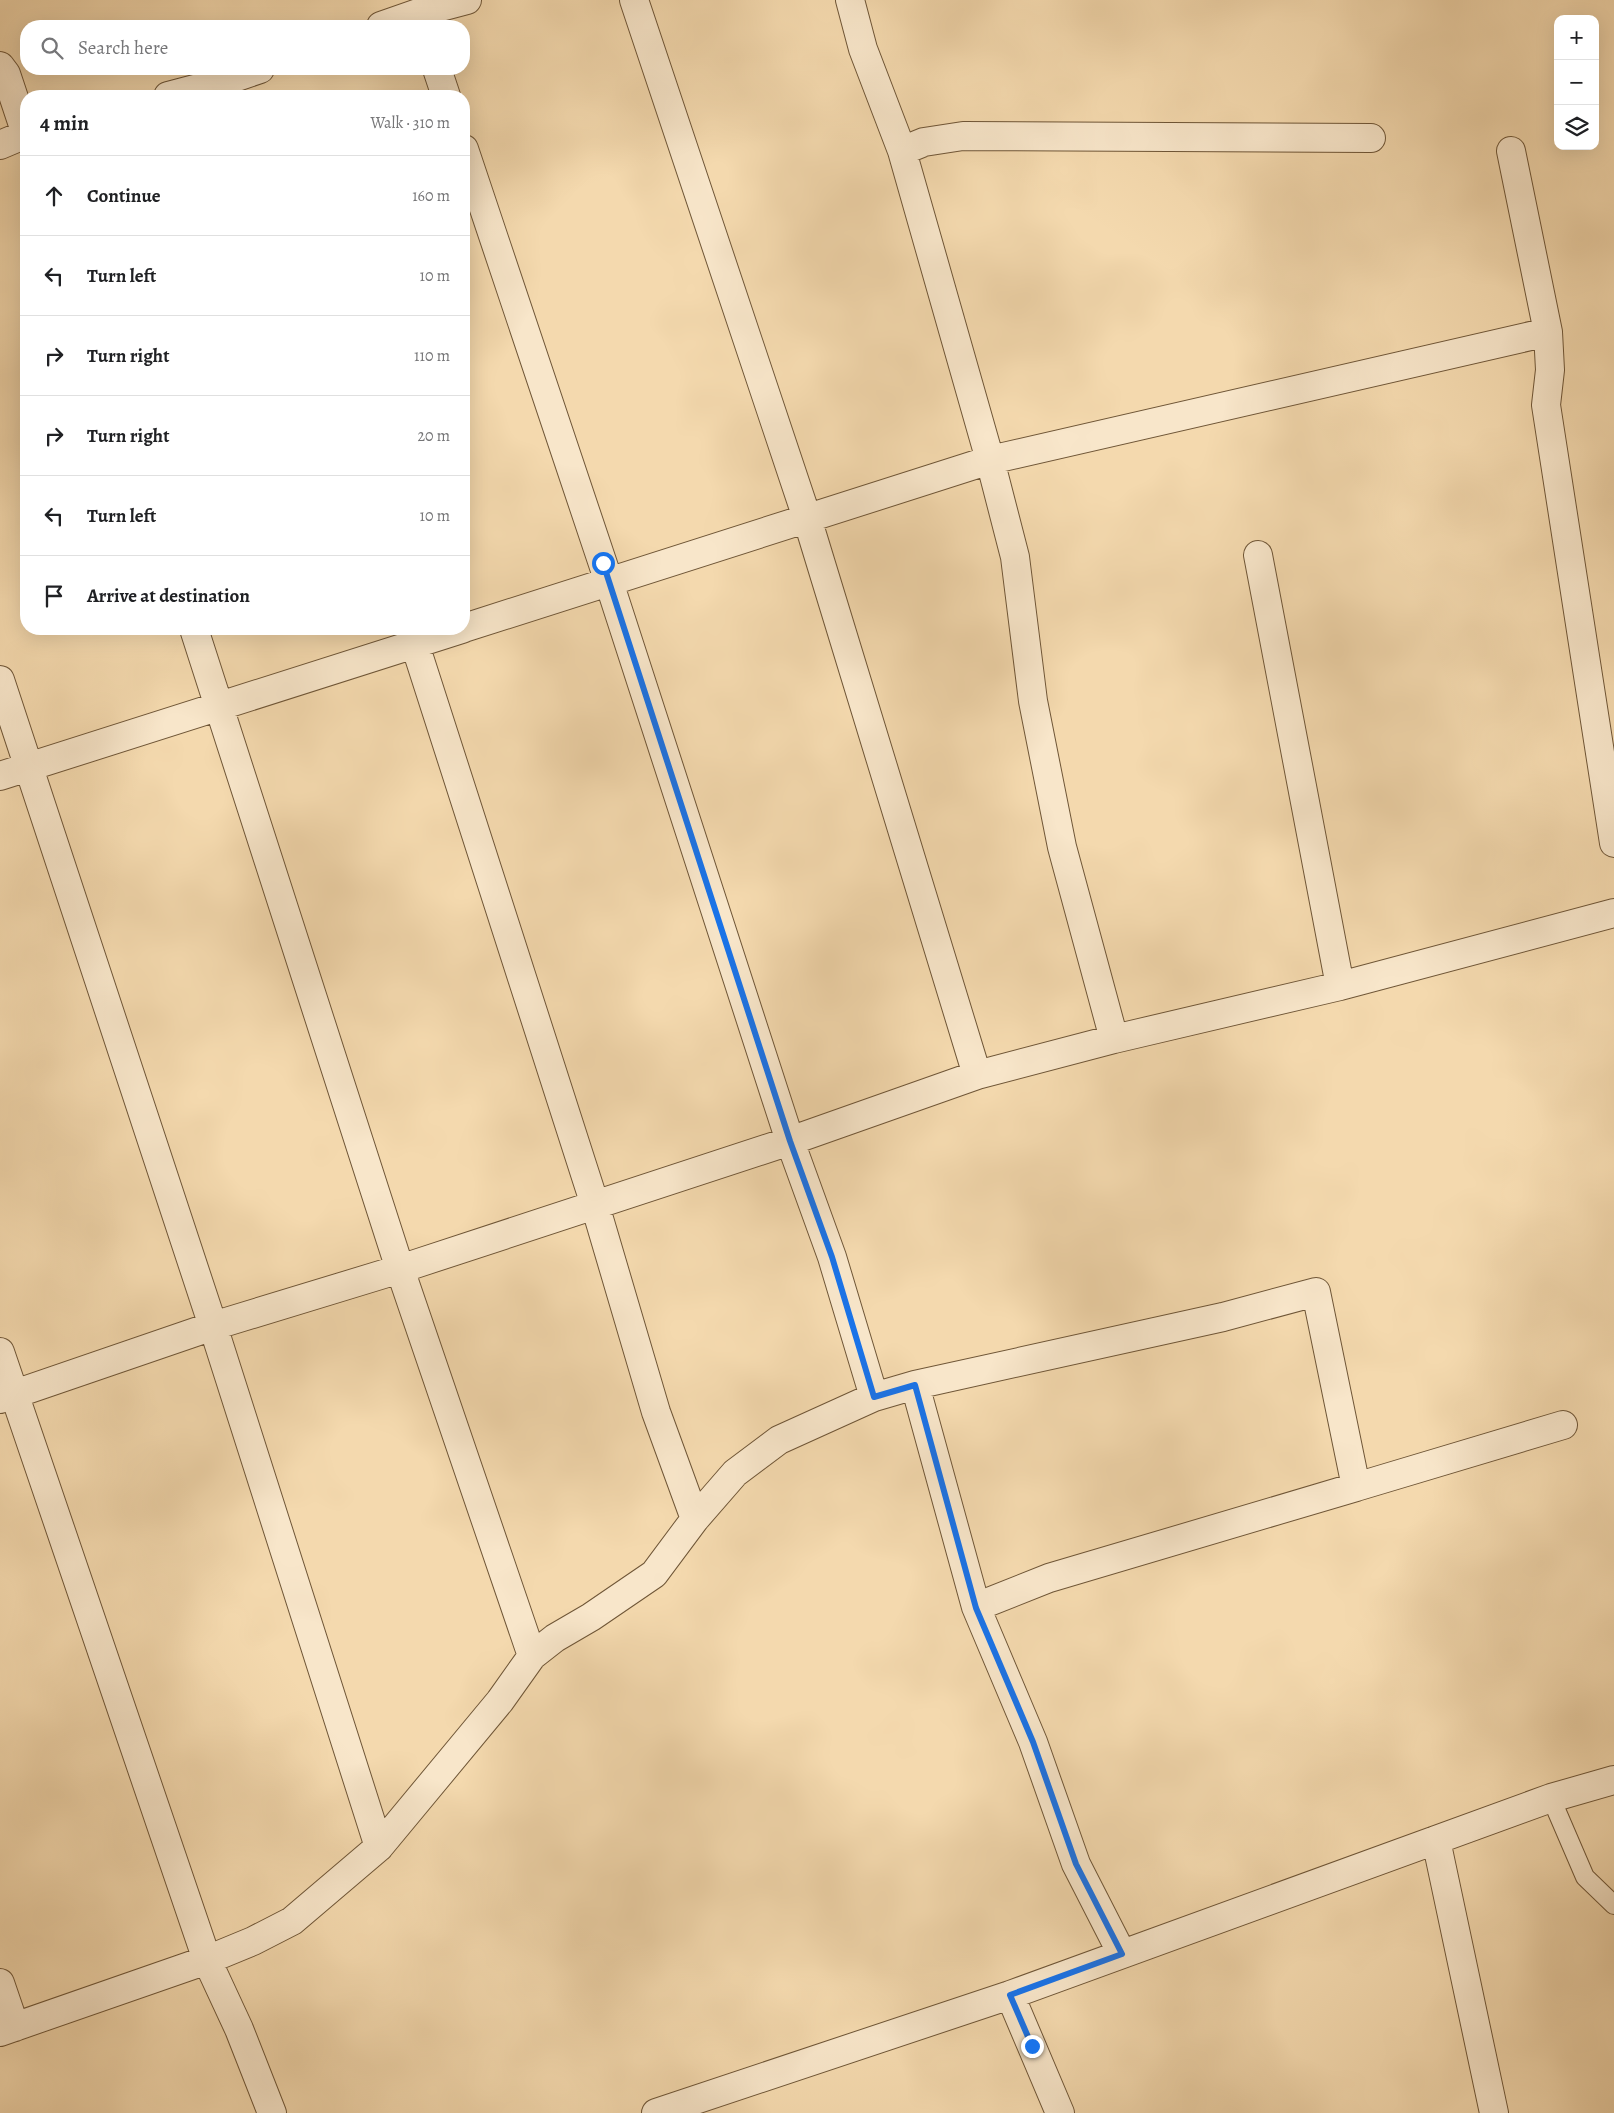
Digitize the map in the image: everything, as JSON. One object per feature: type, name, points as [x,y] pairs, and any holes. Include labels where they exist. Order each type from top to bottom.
[{"type":"street","points":[[398,20],[467,0]]},
{"type":"street","points":[[634,0],[807,518],[976,1075]]},
{"type":"street","points":[[850,0],[863,49],[902,151],[990,460],[1015,557],[1032,701],[1062,847],[1114,1039]]},
{"type":"street","points":[[0,66],[6,74],[20,116]]},
{"type":"street","points":[[227,89],[250,75]]},
{"type":"street","points":[[439,75],[444,90]]},
{"type":"street","points":[[902,151],[924,142],[963,136],[1371,138]]},
{"type":"street","points":[[0,145],[20,137]]},
{"type":"street","points":[[1511,151],[1548,332],[1550,370],[1546,405],[1614,843]]},
{"type":"street","points":[[470,167],[609,582],[790,1141],[832,1257],[874,1397]]},
{"type":"street","points":[[470,626],[990,460],[1548,332]]},
{"type":"street","points":[[1258,555],[1340,986]]},
{"type":"street","points":[[196,635],[400,1269],[532,1656]]},
{"type":"street","points":[[0,776],[220,706],[412,636],[595,1205],[656,1412],[695,1519]]},
{"type":"street","points":[[0,680],[212,1326],[379,1847]]},
{"type":"street","points":[[7,1397],[212,1326],[400,1269],[790,1141],[976,1075],[1114,1039],[1340,986],[1614,914]]},
{"type":"street","points":[[0,1983],[7,2030],[207,1960],[253,1941],[292,1921],[379,1847],[500,1701],[532,1656],[555,1638],[592,1618],[654,1574],[695,1519],[735,1473],[778,1440],[874,1397],[915,1385],[1223,1317],[1316,1292],[1356,1487]]},
{"type":"street","points":[[0,1352],[7,1397],[207,1960],[239,2029],[272,2113]]},
{"type":"street","points":[[915,1385],[976,1608],[1033,1742],[1076,1864],[1122,1954]]},
{"type":"street","points":[[976,1608],[1049,1578],[1563,1425]]},
{"type":"street","points":[[656,2113],[1010,1995],[1551,1798],[1614,1780]]},
{"type":"street","points":[[1436,1840],[1494,2113]]},
{"type":"street","points":[[1010,1995],[1060,2113]]},
{"type":"lane","points":[[1551,1798],[1585,1877],[1614,1905]]},
{"type":"route","points":[[603,563],[790,1141],[832,1257],[874,1397],[915,1385],[976,1608],[1033,1742],[1076,1864],[1122,1954],[1010,1995],[1032,2046]]}]
